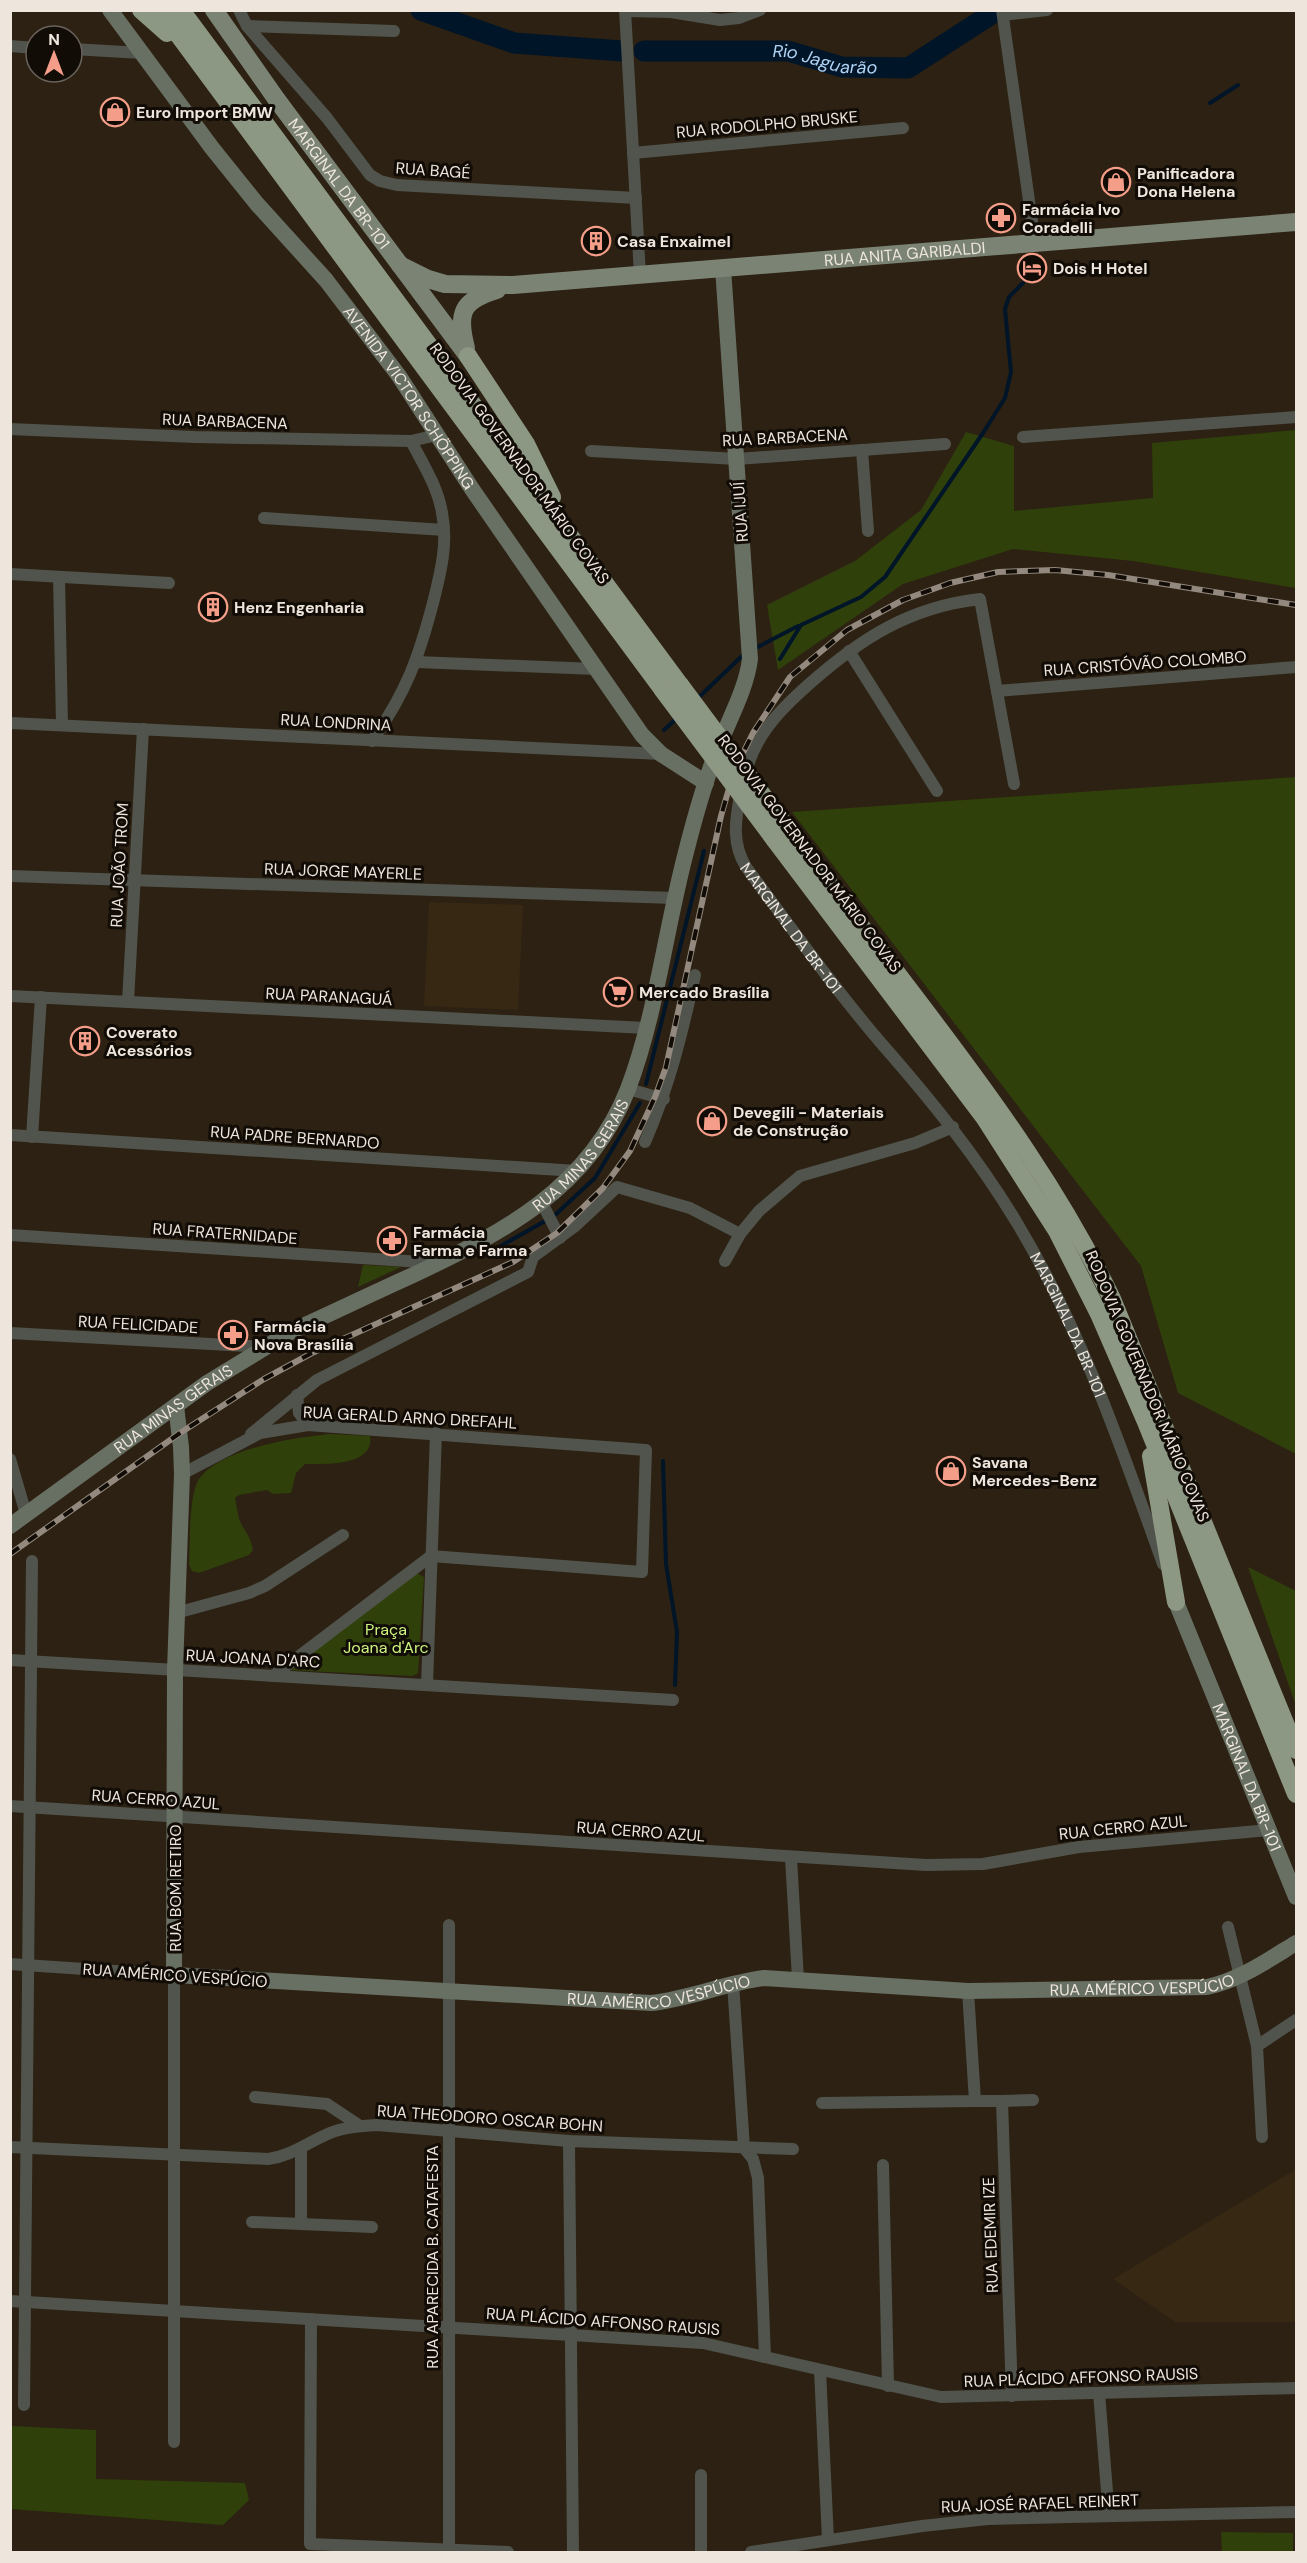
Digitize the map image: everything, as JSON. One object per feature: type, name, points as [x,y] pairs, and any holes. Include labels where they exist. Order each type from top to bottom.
[{"type":"highway","points":[[141,10],[198,61]]},
{"type":"highway","name":"RODOVIA GOVERNADOR MÁRIO COVAS","points":[[160,10],[672,687],[781,834],[1020,1169],[1078,1270],[1146,1422],[1296,1794]]},
{"type":"highway","name":"RODOVIA GOVERNADOR MÁRIO COVAS","points":[[181,10],[572,539],[672,687]]},
{"type":"highway","points":[[187,10],[207,45]]},
{"type":"highway","points":[[468,356],[526,444],[572,539]]},
{"type":"highway","name":"RODOVIA GOVERNADOR MÁRIO COVAS","points":[[781,834],[1009,1124],[1046,1179],[1084,1244],[1112,1299],[1296,1750]]},
{"type":"highway","points":[[1146,1422],[1176,1602]]},
{"type":"main road","name":"AVENIDA VICTOR SCHÖPPING","points":[[110,10],[212,148],[349,309],[399,376],[642,735],[660,754],[706,783]]},
{"type":"main road","name":"MARGINAL DA BR-101","points":[[214,10],[277,100],[468,356]]},
{"type":"main road","name":"RUA ANITA GARIBALDI","points":[[400,265],[428,279],[445,284],[513,285],[1296,222]]},
{"type":"main road","name":"RUA IJUÍ","points":[[717,749],[744,686],[750,659],[723,268]]},
{"type":"main road","name":"RUA ANITA GARIBALDI","points":[[468,356],[461,329],[465,306],[476,296],[513,285]]},
{"type":"main road","name":"RUA MINAS GERAIS","points":[[10,1526],[176,1406],[264,1347],[292,1331],[489,1238],[542,1203],[577,1171],[606,1133],[628,1089],[646,1028],[674,898],[717,749]]},
{"type":"main road","name":"RUA BOM RETIRO","points":[[174,1975],[175,1670],[182,1474],[182,1447],[176,1406]]},
{"type":"main road","name":"MARGINAL DA BR-101","points":[[1176,1602],[1296,1898]]},
{"type":"main road","name":"RUA AMÉRICO VESPÚCIO","points":[[174,1975],[651,2003],[688,1997],[733,1983],[764,1978],[968,1991],[1207,1987],[1223,1984],[1241,1976],[1296,1943]]},
{"type":"street","name":"RUA BAGÉ","points":[[238,10],[247,26],[327,118],[363,167],[380,181],[397,185],[636,198]]},
{"type":"street","points":[[640,275],[625,11],[671,12],[720,20],[739,18],[760,10]]},
{"type":"street","points":[[1035,243],[1003,13],[1047,10]]},
{"type":"street","points":[[247,26],[394,32]]},
{"type":"street","points":[[84,51],[142,53]]},
{"type":"street","name":"RUA RODOLPHO BRUSKE","points":[[633,153],[903,128]]},
{"type":"street","points":[[1023,437],[1296,417]]},
{"type":"street","name":"RUA BARBACENA","points":[[10,429],[195,437],[411,441],[437,435]]},
{"type":"street","points":[[372,741],[393,710],[417,662],[442,563],[444,530],[437,493],[411,441]]},
{"type":"street","name":"RUA BARBACENA","points":[[591,451],[737,459],[945,444]]},
{"type":"street","points":[[862,450],[868,531]]},
{"type":"street","points":[[264,518],[444,530]]},
{"type":"street","points":[[10,574],[169,583]]},
{"type":"street","points":[[59,577],[62,725]]},
{"type":"street","name":"MARGINAL DA BR-101","points":[[997,691],[980,599],[957,602],[908,616],[849,651],[789,702],[758,741],[745,774],[736,814],[737,845],[746,867],[880,1042],[953,1127],[1017,1223],[1068,1316],[1102,1400],[1176,1602]]},
{"type":"street","points":[[849,651],[937,791]]},
{"type":"street","points":[[417,662],[596,669]]},
{"type":"street","name":"RUA CRISTÓVÃO COLOMBO","points":[[997,691],[1296,667]]},
{"type":"street","points":[[997,691],[1014,784]]},
{"type":"street","name":"RUA LONDRINA","points":[[10,723],[660,754]]},
{"type":"street","name":"RUA JOÃO TROM","points":[[128,1002],[142,729]]},
{"type":"street","name":"RUA JORGE MAYERLE","points":[[10,876],[674,898]]},
{"type":"street","points":[[645,1142],[664,1099],[682,1035],[695,975]]},
{"type":"street","name":"RUA PARANAGUÁ","points":[[10,996],[646,1028]]},
{"type":"street","points":[[32,1137],[41,998]]},
{"type":"street","points":[[628,1089],[664,1099]]},
{"type":"street","points":[[725,1261],[741,1234],[768,1201],[800,1176],[915,1143],[953,1127]]},
{"type":"street","name":"RUA PADRE BERNARDO","points":[[10,1135],[577,1171]]},
{"type":"street","points":[[243,1440],[317,1380],[528,1272],[533,1257],[560,1238],[616,1187],[690,1208],[741,1234]]},
{"type":"street","points":[[542,1203],[560,1238]]},
{"type":"street","name":"RUA FRATERNIDADE","points":[[10,1235],[438,1263]]},
{"type":"street","name":"RUA FELICIDADE","points":[[10,1333],[264,1347]]},
{"type":"street","points":[[297,1395],[299,1413],[309,1425]]},
{"type":"street","name":"RUA GERALD ARNO DREFAHL","points":[[182,1474],[243,1440],[272,1430],[309,1425],[646,1450],[642,1572],[432,1556]]},
{"type":"street","points":[[427,1685],[436,1433]]},
{"type":"street","points":[[10,1459],[26,1514]]},
{"type":"street","points":[[176,1613],[257,1590],[284,1575],[343,1535]]},
{"type":"street","points":[[273,1676],[432,1556]]},
{"type":"street","points":[[24,2405],[32,1560]]},
{"type":"street","name":"RUA JOANA D'ARC","points":[[10,1660],[673,1700]]},
{"type":"street","name":"RUA CERRO AZUL","points":[[10,1806],[895,1864],[961,1865],[1005,1861],[1068,1848],[1269,1830]]},
{"type":"street","points":[[791,1858],[798,1979]]},
{"type":"street","name":"RUA APARECIDA B. CATAFESTA","points":[[448,1925],[449,2551]]},
{"type":"street","points":[[1228,1927],[1257,2046],[1262,2137]]},
{"type":"street","name":"RUA AMÉRICO VESPÚCIO","points":[[10,1964],[174,1975]]},
{"type":"street","name":"RUA BOM RETIRO","points":[[174,1975],[174,2442]]},
{"type":"street","points":[[733,1983],[744,2148],[753,2159],[758,2178],[765,2356]]},
{"type":"street","points":[[968,1991],[975,2101]]},
{"type":"street","points":[[1257,2046],[1296,2020]]},
{"type":"street","points":[[255,2097],[327,2104],[360,2126]]},
{"type":"street","points":[[822,2103],[1033,2100]]},
{"type":"street","name":"RUA EDEMIR IZE","points":[[1002,2101],[1012,2396]]},
{"type":"street","name":"RUA THEODORO OSCAR BOHN","points":[[10,2147],[268,2159],[292,2154],[329,2134],[360,2126],[569,2141],[793,2149]]},
{"type":"street","points":[[569,2141],[573,2553]]},
{"type":"street","points":[[301,2149],[302,2224]]},
{"type":"street","points":[[884,2165],[888,2386]]},
{"type":"street","points":[[252,2222],[372,2227]]},
{"type":"street","name":"RUA PLÁCIDO AFFONSO RAUSIS","points":[[10,2301],[703,2343],[941,2397],[1296,2388]]},
{"type":"street","points":[[311,2319],[310,2544],[508,2553]]},
{"type":"street","points":[[820,2370],[828,2540]]},
{"type":"street","points":[[1099,2393],[1110,2516]]},
{"type":"street","points":[[701,2475],[701,2553]]},
{"type":"street","name":"RUA JOSÉ RAFAEL REINERT","points":[[751,2553],[956,2521],[1296,2512]]},
{"type":"shaded area","points":[[429,902],[523,905],[518,1010],[424,1006]]},
{"type":"shaded area","points":[[1296,2169],[1296,2322],[1175,2322],[1113,2279]]},
{"type":"green space","points":[[1296,430],[1296,588],[1133,561],[1013,549],[903,584],[778,670],[767,605],[855,561],[921,510],[966,432],[1014,446],[1014,511],[1153,498],[1152,443]]},
{"type":"green space","points":[[1296,777],[1296,1454],[1178,1393],[1141,1266],[792,812]]},
{"type":"green space","points":[[363,1265],[401,1267],[358,1287]]},
{"type":"green space","points":[[331,1434],[370,1436],[369,1446],[365,1453],[346,1462],[305,1464],[296,1473],[291,1493],[273,1494],[267,1490],[239,1495],[235,1498],[239,1517],[253,1550],[249,1555],[199,1573],[192,1571],[189,1565],[190,1523],[194,1491],[206,1471],[220,1461],[258,1447],[298,1438]]},
{"type":"green space","points":[[1248,1567],[1296,1591],[1296,1706]]},
{"type":"green space","name":"Praça Joana d'Arc","points":[[415,1572],[424,1577],[418,1673],[413,1676],[286,1670]]},
{"type":"green space","points":[[10,2426],[96,2430],[96,2479],[245,2483],[249,2500],[223,2525],[11,2509]]},
{"type":"green space","points":[[1221,2532],[1293,2533],[1293,2552],[1222,2552]]},
{"type":"waterway","name":"Rio Jaguarão","points":[[421,10],[514,43],[622,51]]},
{"type":"waterway","name":"Rio Jaguarão","points":[[644,51],[788,51],[842,67],[908,68],[990,15]]},
{"type":"waterway","points":[[1210,103],[1238,85]]},
{"type":"waterway","points":[[780,659],[801,625],[861,597],[885,577],[983,433],[1005,398],[1011,372],[1005,309],[1009,297],[1023,283]]},
{"type":"waterway","points":[[756,648],[798,626]]},
{"type":"waterway","points":[[697,699],[742,656]]},
{"type":"waterway","points":[[664,730],[677,718]]},
{"type":"waterway","points":[[646,1084],[704,851]]},
{"type":"waterway","points":[[555,1215],[595,1178],[640,1103]]},
{"type":"waterway","points":[[494,1254],[497,1248],[547,1220]]},
{"type":"waterway","points":[[663,1461],[666,1564],[677,1632],[675,1685]]},
{"type":"railway","points":[[10,1554],[180,1433],[264,1379],[312,1353],[513,1262],[557,1233],[603,1188],[630,1151],[666,1067],[721,816],[734,771],[753,733],[790,677],[847,630],[903,600],[950,583],[998,572],[1055,570],[1108,575],[1296,605]]},
{"type":"place","name":"Euro Import BMW","points":[[115,112]]},
{"type":"place","name":"Panificadora Dona Helena","points":[[1116,182]]},
{"type":"place","name":"Farmácia Ivo Coradelli","points":[[1001,218]]},
{"type":"place","name":"Casa Enxaimel","points":[[596,241]]},
{"type":"place","name":"Dois H Hotel","points":[[1032,268]]},
{"type":"place","name":"Henz Engenharia","points":[[213,607]]},
{"type":"place","name":"Mercado Brasília","points":[[618,992]]},
{"type":"place","name":"Coverato Acessórios","points":[[85,1041]]},
{"type":"place","name":"Devegili - Materiais de Construção","points":[[712,1121]]},
{"type":"place","name":"Farmácia Farma e Farma","points":[[392,1241]]},
{"type":"place","name":"Farmácia Nova Brasília","points":[[233,1335]]},
{"type":"place","name":"Savana Mercedes-Benz","points":[[951,1471]]}]
